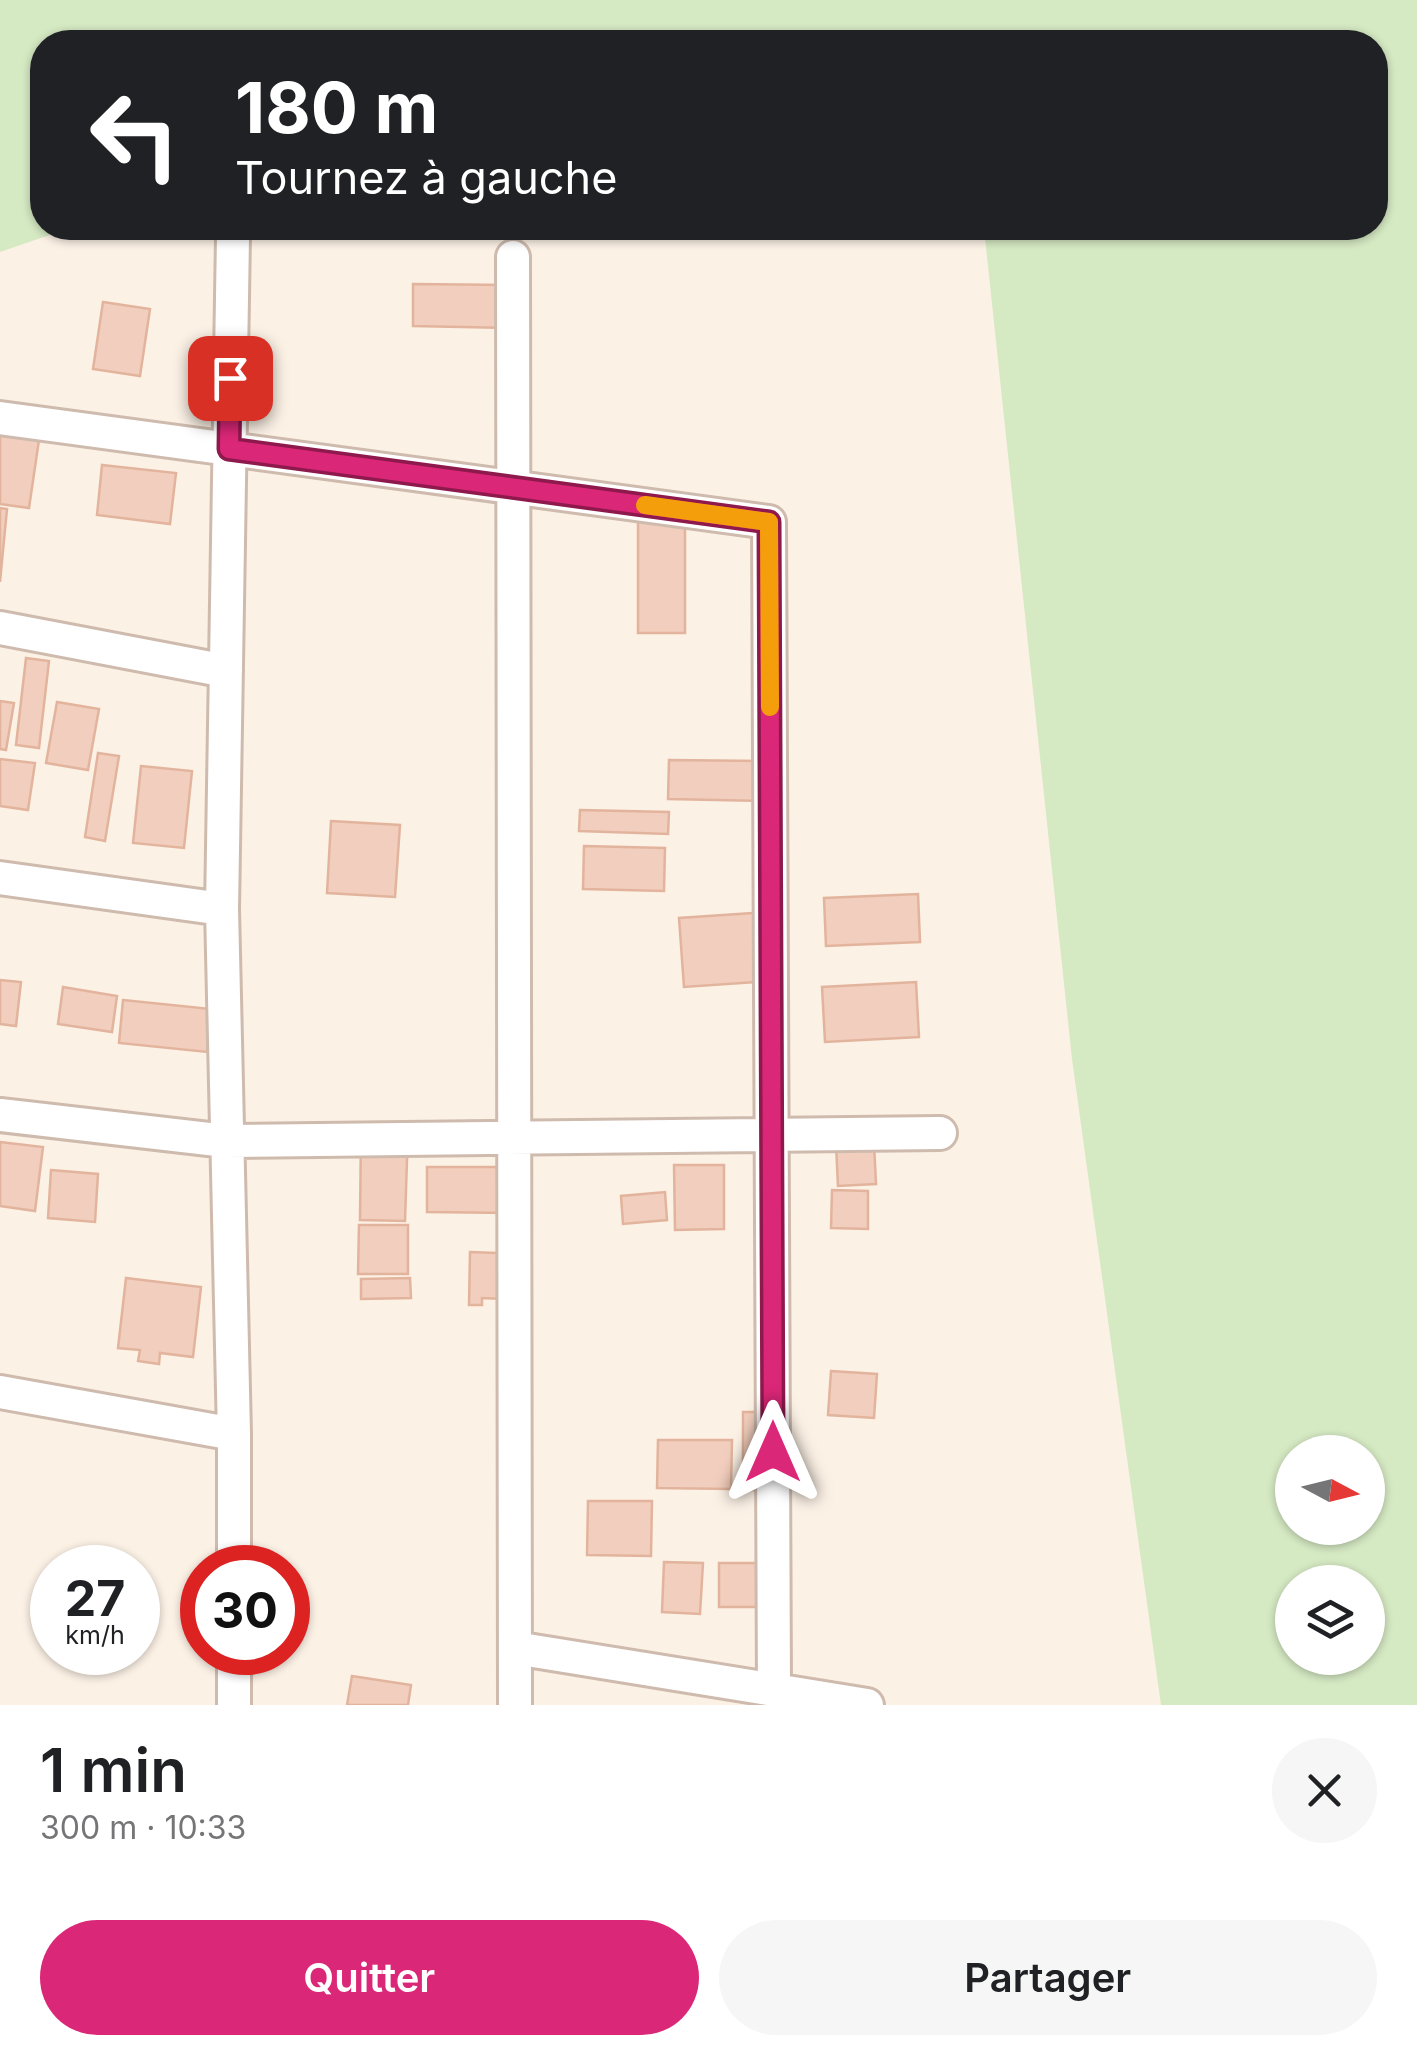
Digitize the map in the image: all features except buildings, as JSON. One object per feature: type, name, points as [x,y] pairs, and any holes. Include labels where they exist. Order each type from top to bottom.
[{"type":"street","points":[[233,240],[222,909],[234,1545]]},
{"type":"street","points":[[514,257],[515,1705]]},
{"type":"street","points":[[0,418],[769,522],[774,1690]]},
{"type":"street","points":[[0,628],[226,670]]},
{"type":"street","points":[[0,878],[222,909]]},
{"type":"street","points":[[0,1115],[226,1141],[940,1132]]},
{"type":"street","points":[[0,1392],[234,1434]]},
{"type":"street","points":[[515,1648],[867,1705]]},
{"type":"street","points":[[234,1675],[234,1705]]},
{"type":"green space","points":[[0,0],[1417,0],[1417,1705],[1161,1705],[1072,1059],[985,240],[1388,240],[1388,30],[30,30],[30,240],[35,240],[0,252]]},
{"type":"slow traffic","points":[[645,505],[769,522],[770,707]]},
{"type":"route","points":[[230,378],[229,449],[769,522],[773,1452]]}]
